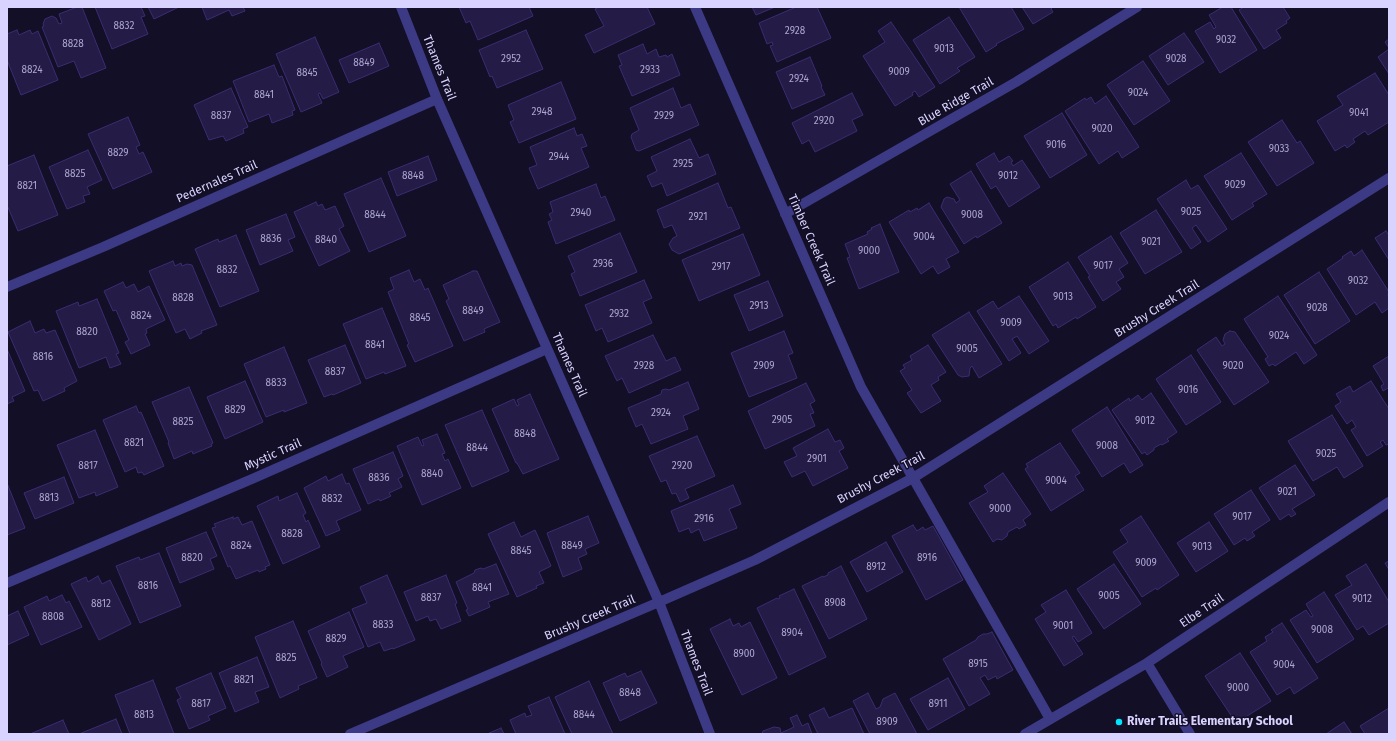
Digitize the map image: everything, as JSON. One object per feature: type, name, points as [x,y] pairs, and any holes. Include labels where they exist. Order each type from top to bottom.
[{"type":"street","name":"Thames Trail","points":[[401,7],[437,99],[659,602],[710,734]]},
{"type":"street","name":"Timber Creek Trail","points":[[695,7],[861,387],[1050,719]]},
{"type":"street","name":"Blue Ridge Trail","points":[[785,214],[1016,82],[1137,7]]},
{"type":"street","name":"Pedernales Trail","points":[[7,286],[103,247],[437,99]]},
{"type":"street","name":"Brushy Creek Trail","points":[[350,734],[755,560],[913,478],[1389,178]]},
{"type":"street","name":"Mystic Trail","points":[[7,583],[252,479],[547,349]]},
{"type":"street","name":"Elbe Trail","points":[[1025,734],[1147,662],[1389,502]]},
{"type":"street","points":[[1147,662],[1190,734]]},
{"type":"building","points":[[77,7],[82,7],[106,68],[81,78],[74,61],[58,67],[42,27],[44,26],[43,24],[45,19],[52,16],[56,18],[59,24],[62,23],[59,14]]},
{"type":"building","points":[[95,7],[141,7],[145,16],[141,17],[148,34],[112,49]]},
{"type":"building","points":[[148,7],[179,7],[154,19]]},
{"type":"building","points":[[202,7],[243,7],[245,11],[232,16],[229,10],[207,20]]},
{"type":"building","points":[[459,7],[529,7],[533,16],[478,40],[470,21],[466,23]]},
{"type":"building","points":[[599,7],[647,7],[655,24],[594,53],[585,35],[604,26],[595,9]]},
{"type":"building","points":[[752,7],[775,7],[756,15]]},
{"type":"building","points":[[796,7],[817,7],[831,38],[777,62],[770,46],[773,45],[772,42],[767,44],[759,23]]},
{"type":"building","points":[[959,7],[1011,7],[1024,29],[996,44],[997,45],[986,52]]},
{"type":"building","points":[[1022,7],[1053,7],[1051,9],[1053,12],[1033,24]]},
{"type":"building","points":[[1223,7],[1231,7],[1257,50],[1220,73],[1195,31],[1210,22],[1214,29],[1216,27],[1209,15]]},
{"type":"building","points":[[1244,7],[1283,7],[1290,18],[1286,21],[1287,23],[1276,30],[1281,38],[1264,49],[1239,10]]},
{"type":"building","points":[[949,17],[975,57],[957,68],[960,71],[940,84],[913,40]]},
{"type":"building","points":[[891,22],[935,87],[919,97],[915,91],[912,93],[913,95],[895,106],[863,56],[885,42],[878,31]]},
{"type":"building","points":[[17,30],[19,35],[30,30],[32,34],[38,31],[58,80],[21,95],[7,60],[7,34]]},
{"type":"building","points":[[526,30],[543,69],[497,88],[492,76],[490,77],[479,50]]},
{"type":"building","points":[[1184,33],[1204,62],[1168,85],[1149,56]]},
{"type":"building","points":[[315,37],[339,92],[323,99],[320,93],[318,94],[322,103],[301,112],[276,54]]},
{"type":"building","points":[[1389,39],[1389,48],[1385,42]]},
{"type":"building","points":[[379,43],[389,66],[349,83],[339,60]]},
{"type":"building","points":[[643,44],[647,54],[656,49],[659,57],[666,55],[667,57],[672,54],[680,75],[632,96],[619,66],[622,65],[618,55]]},
{"type":"building","points":[[1389,49],[1389,74],[1378,57]]},
{"type":"building","points":[[810,57],[825,95],[792,109],[776,72]]},
{"type":"building","points":[[1143,61],[1170,101],[1134,125],[1107,85]]},
{"type":"building","points":[[274,65],[279,77],[282,76],[295,110],[292,111],[293,115],[272,123],[269,114],[249,122],[233,81]]},
{"type":"building","points":[[1375,73],[1389,95],[1389,122],[1368,135],[1365,131],[1353,139],[1355,142],[1347,148],[1345,145],[1335,151],[1317,121],[1343,105],[1337,96]]},
{"type":"building","points":[[561,82],[576,119],[519,143],[510,122],[514,120],[508,105]]},
{"type":"building","points":[[231,88],[248,127],[243,129],[244,133],[226,141],[223,136],[209,140],[194,105]]},
{"type":"building","points":[[673,88],[681,108],[690,104],[699,125],[639,151],[636,150],[631,137],[632,134],[639,130],[630,108]]},
{"type":"building","points":[[852,93],[863,115],[852,120],[857,131],[815,152],[809,140],[802,144],[792,123]]},
{"type":"building","points":[[1106,96],[1139,147],[1122,158],[1118,151],[1099,164],[1065,111],[1085,98],[1086,100],[1091,97],[1095,104]]},
{"type":"building","points":[[1062,113],[1087,155],[1050,178],[1024,136]]},
{"type":"building","points":[[128,117],[140,145],[136,147],[139,154],[143,152],[152,172],[113,189],[88,134]]},
{"type":"building","points":[[1282,120],[1297,143],[1300,141],[1314,163],[1277,186],[1248,142]]},
{"type":"building","points":[[574,128],[577,136],[582,134],[587,146],[581,148],[589,167],[538,189],[529,168],[537,165],[530,147]]},
{"type":"building","points":[[690,139],[699,158],[708,154],[716,174],[667,196],[662,183],[652,187],[647,176],[657,171],[651,157]]},
{"type":"building","points":[[88,150],[102,180],[87,187],[90,194],[83,196],[85,202],[67,209],[49,167]]},
{"type":"building","points":[[994,153],[999,162],[1009,156],[1013,161],[1011,162],[1013,166],[1022,160],[1040,187],[1009,207],[996,186],[991,189],[976,164]]},
{"type":"building","points":[[1241,153],[1267,194],[1252,203],[1254,206],[1232,220],[1204,176]]},
{"type":"building","points":[[34,155],[58,215],[18,231],[7,205],[7,166]]},
{"type":"building","points":[[428,156],[437,180],[397,196],[388,172]]},
{"type":"building","points":[[971,171],[1002,223],[964,244],[941,207],[944,199],[947,197],[954,199],[956,203],[960,200],[950,184]]},
{"type":"building","points":[[381,178],[406,236],[369,252],[344,194]]},
{"type":"building","points":[[1186,180],[1191,189],[1198,185],[1227,229],[1208,242],[1196,225],[1192,228],[1201,242],[1191,249],[1157,199]]},
{"type":"building","points":[[718,183],[728,208],[731,207],[740,228],[679,254],[672,250],[669,244],[673,238],[677,236],[672,225],[664,228],[657,210]]},
{"type":"building","points":[[596,184],[601,198],[605,196],[615,220],[556,244],[548,222],[552,220],[549,214],[553,212],[550,202]]},
{"type":"building","points":[[316,202],[318,206],[322,204],[325,210],[335,206],[344,226],[339,229],[350,251],[319,266],[294,212]]},
{"type":"building","points":[[929,203],[959,252],[946,259],[950,267],[938,274],[933,266],[921,274],[889,222],[909,210],[910,212],[917,208],[918,210]]},
{"type":"building","points":[[1156,210],[1182,252],[1145,274],[1120,233]]},
{"type":"building","points":[[286,214],[295,237],[288,240],[293,251],[260,265],[246,230]]},
{"type":"building","points":[[880,224],[899,272],[859,289],[847,258],[850,257],[845,244],[868,234],[867,232],[872,229],[871,228]]},
{"type":"building","points":[[1386,231],[1389,234],[1389,260],[1375,238]]},
{"type":"building","points":[[620,233],[637,272],[580,296],[571,274],[575,272],[568,256]]},
{"type":"building","points":[[743,234],[760,275],[699,301],[682,260]]},
{"type":"building","points":[[236,235],[259,291],[220,307],[195,249],[218,239],[219,242]]},
{"type":"building","points":[[1111,236],[1128,263],[1119,269],[1124,277],[1116,282],[1121,289],[1103,301],[1078,257]]},
{"type":"building","points":[[1362,250],[1389,292],[1389,308],[1382,313],[1375,302],[1356,315],[1327,269],[1351,251],[1354,256]]},
{"type":"building","points":[[173,261],[175,266],[181,263],[182,266],[187,264],[192,265],[217,325],[201,331],[202,333],[190,339],[185,329],[176,333],[149,271]]},
{"type":"building","points":[[1068,262],[1096,307],[1077,319],[1076,317],[1058,328],[1056,324],[1053,326],[1029,287]]},
{"type":"building","points":[[409,270],[414,282],[420,279],[425,290],[428,288],[453,346],[415,362],[407,345],[409,344],[388,292],[394,289],[390,278]]},
{"type":"building","points":[[473,271],[477,271],[500,322],[484,329],[485,332],[464,341],[446,301],[449,299],[443,285]]},
{"type":"building","points":[[1319,272],[1350,321],[1315,344],[1284,295]]},
{"type":"building","points":[[644,280],[652,298],[643,302],[652,323],[608,342],[602,328],[596,331],[585,305]]},
{"type":"building","points":[[768,281],[783,316],[749,331],[734,295]]},
{"type":"building","points":[[123,282],[126,288],[134,284],[138,292],[149,286],[165,320],[146,329],[147,333],[145,334],[150,345],[131,354],[125,342],[129,340],[116,310],[113,311],[104,291]]},
{"type":"building","points":[[1019,296],[1049,341],[1029,354],[1017,336],[1012,339],[1021,353],[1009,361],[977,311],[993,301],[998,309]]},
{"type":"building","points":[[1278,296],[1317,355],[1304,364],[1296,352],[1275,366],[1273,364],[1269,366],[1265,359],[1268,357],[1244,319]]},
{"type":"building","points":[[97,299],[119,353],[116,354],[121,364],[110,368],[106,357],[79,368],[56,311],[78,302],[79,306]]},
{"type":"building","points":[[382,308],[406,366],[366,379],[343,324]]},
{"type":"building","points":[[969,312],[1002,364],[979,378],[972,366],[970,368],[969,376],[962,377],[958,375],[932,335]]},
{"type":"building","points":[[30,321],[35,333],[44,329],[46,333],[55,330],[77,381],[64,388],[65,391],[43,401],[38,390],[34,391],[8,332]]},
{"type":"building","points":[[784,331],[793,353],[788,355],[797,378],[749,397],[731,353]]},
{"type":"building","points":[[1230,331],[1235,332],[1269,382],[1234,405],[1197,350],[1216,337],[1222,346],[1225,344],[1223,340],[1225,334]]},
{"type":"building","points":[[653,335],[666,361],[675,357],[681,370],[629,393],[622,378],[617,381],[605,356]]},
{"type":"building","points":[[345,345],[361,383],[333,395],[324,397],[308,360]]},
{"type":"building","points":[[928,345],[946,372],[938,377],[939,380],[931,385],[941,401],[921,413],[907,393],[912,390],[900,371],[905,368],[903,365],[912,360],[910,356]]},
{"type":"building","points":[[284,347],[307,403],[266,417],[244,364]]},
{"type":"building","points":[[7,349],[25,391],[12,397],[14,401],[7,404]]},
{"type":"building","points":[[1191,355],[1221,402],[1186,425],[1156,379]]},
{"type":"building","points":[[1389,356],[1389,390],[1388,388],[1383,391],[1381,386],[1384,384],[1373,366]]},
{"type":"building","points":[[245,381],[263,422],[225,439],[207,397]]},
{"type":"building","points":[[1371,381],[1389,409],[1389,444],[1386,445],[1383,440],[1380,442],[1383,446],[1367,456],[1351,430],[1356,427],[1352,420],[1347,424],[1335,406],[1341,402],[1336,394],[1350,386],[1353,392]]},
{"type":"building","points":[[688,382],[699,409],[683,416],[688,429],[651,444],[642,424],[636,427],[628,408],[661,394],[662,390],[669,390]]},
{"type":"building","points":[[806,383],[815,401],[810,404],[814,413],[810,414],[815,426],[765,449],[748,411]]},
{"type":"building","points":[[189,387],[213,443],[211,444],[212,446],[193,454],[192,451],[174,459],[168,443],[169,442],[152,402]]},
{"type":"building","points":[[1151,393],[1177,432],[1167,439],[1169,441],[1154,448],[1154,450],[1147,455],[1145,452],[1142,454],[1112,410],[1129,398],[1130,401],[1138,395],[1142,400]]},
{"type":"building","points":[[530,394],[559,459],[523,474],[516,463],[492,409],[514,399],[517,406],[519,405],[517,400]]},
{"type":"building","points":[[136,406],[139,413],[141,412],[164,466],[144,475],[142,472],[138,473],[136,467],[125,472],[103,420]]},
{"type":"building","points":[[1107,407],[1143,465],[1130,473],[1124,463],[1102,477],[1072,430]]},
{"type":"building","points":[[482,410],[509,471],[472,487],[445,425]]},
{"type":"building","points":[[1332,415],[1363,466],[1344,478],[1337,467],[1313,481],[1288,441]]},
{"type":"building","points":[[828,429],[835,442],[840,440],[844,448],[839,451],[848,468],[813,486],[805,471],[792,477],[784,462],[797,456],[793,448]]},
{"type":"building","points":[[95,430],[118,487],[96,496],[95,492],[79,498],[57,445]]},
{"type":"building","points":[[437,434],[445,453],[442,454],[445,461],[448,459],[461,488],[422,505],[397,446],[418,437],[422,446],[424,445],[422,440]]},
{"type":"building","points":[[697,436],[715,476],[685,489],[689,498],[680,502],[676,493],[672,494],[666,480],[661,482],[649,456]]},
{"type":"building","points":[[1060,443],[1080,473],[1075,476],[1084,490],[1051,511],[1025,469],[1028,467],[1026,464]]},
{"type":"building","points":[[393,452],[403,476],[398,479],[402,487],[389,493],[391,496],[368,504],[353,469]]},
{"type":"building","points":[[1295,465],[1315,495],[1292,509],[1296,514],[1291,517],[1289,514],[1280,520],[1259,488]]},
{"type":"building","points":[[1003,473],[1031,514],[1023,520],[1026,525],[1019,529],[1017,527],[1008,532],[1007,536],[1002,540],[997,539],[993,542],[969,503],[988,492],[984,486]]},
{"type":"building","points":[[342,474],[346,484],[349,483],[361,510],[336,521],[340,530],[326,536],[304,488],[326,476],[328,481]]},
{"type":"building","points":[[64,477],[74,503],[35,519],[24,493]]},
{"type":"building","points":[[7,483],[25,528],[7,535]]},
{"type":"building","points":[[733,485],[741,504],[729,509],[737,528],[704,541],[699,529],[691,533],[689,528],[679,532],[671,511]]},
{"type":"building","points":[[1251,490],[1270,520],[1252,532],[1255,536],[1247,541],[1245,538],[1234,545],[1214,514]]},
{"type":"building","points":[[297,493],[306,513],[303,515],[306,522],[308,520],[320,547],[283,564],[257,506],[278,496],[279,501]]},
{"type":"building","points":[[588,516],[599,543],[585,549],[587,554],[578,558],[582,569],[563,577],[547,533]]},
{"type":"building","points":[[1141,516],[1179,575],[1157,590],[1156,588],[1142,597],[1113,552],[1128,542],[1120,530]]},
{"type":"building","points":[[233,517],[233,519],[238,517],[242,525],[252,521],[270,565],[265,567],[266,569],[259,572],[258,570],[236,579],[230,566],[228,567],[212,528],[216,527],[214,524]]},
{"type":"building","points":[[514,522],[521,537],[535,530],[551,566],[539,572],[544,583],[536,586],[537,588],[517,597],[488,534]]},
{"type":"building","points":[[1209,522],[1228,551],[1196,572],[1177,543]]},
{"type":"building","points":[[913,525],[917,531],[923,527],[925,530],[933,526],[963,580],[926,600],[892,536]]},
{"type":"building","points":[[206,532],[217,556],[210,559],[214,569],[180,583],[166,548]]},
{"type":"building","points":[[886,542],[903,572],[867,592],[850,562]]},
{"type":"building","points":[[159,553],[181,606],[140,623],[116,566],[139,557],[140,560]]},
{"type":"building","points":[[1389,561],[1389,570],[1385,563]]},
{"type":"building","points":[[496,564],[509,594],[488,602],[490,607],[469,616],[466,610],[468,609],[456,582],[474,573],[475,570],[481,568],[483,569]]},
{"type":"building","points":[[1114,564],[1141,604],[1104,629],[1077,589]]},
{"type":"building","points":[[1366,564],[1389,602],[1389,623],[1369,635],[1363,626],[1357,630],[1335,595],[1352,585],[1346,576]]},
{"type":"building","points":[[841,566],[867,619],[829,639],[802,586],[828,575],[828,573]]},
{"type":"building","points":[[387,575],[415,640],[384,651],[380,642],[368,647],[352,609],[367,603],[360,587]]},
{"type":"building","points":[[446,575],[457,603],[455,604],[461,621],[441,629],[436,619],[430,621],[428,616],[416,621],[404,592]]},
{"type":"building","points":[[98,576],[102,584],[110,580],[131,624],[99,640],[71,584],[86,577],[88,582]]},
{"type":"building","points":[[794,589],[826,657],[789,675],[757,608],[780,598],[779,596]]},
{"type":"building","points":[[1066,590],[1092,633],[1078,642],[1074,636],[1072,637],[1083,654],[1064,666],[1035,619],[1046,612],[1041,605]]},
{"type":"building","points":[[1324,592],[1354,639],[1317,663],[1290,620],[1306,610],[1311,617],[1313,616],[1306,604]]},
{"type":"building","points":[[62,595],[66,603],[69,601],[82,627],[41,645],[24,607],[47,596],[49,601]]},
{"type":"building","points":[[18,611],[29,635],[7,645],[7,616]]},
{"type":"building","points":[[349,612],[364,647],[343,656],[348,667],[327,677],[308,631]]},
{"type":"building","points":[[730,619],[733,626],[739,623],[741,627],[750,622],[777,678],[742,695],[710,629]]},
{"type":"building","points":[[293,621],[317,678],[298,686],[299,689],[280,698],[255,637]]},
{"type":"building","points":[[1282,623],[1318,678],[1294,694],[1290,687],[1277,695],[1250,652],[1267,641],[1265,637],[1273,632],[1271,630]]},
{"type":"building","points":[[992,632],[1013,670],[997,679],[996,676],[988,680],[985,675],[980,678],[990,694],[969,706],[943,659],[976,640],[983,634]]},
{"type":"building","points":[[1240,653],[1271,701],[1236,723],[1205,676]]},
{"type":"building","points":[[257,657],[269,687],[255,692],[259,702],[235,712],[219,673]]},
{"type":"building","points":[[641,671],[657,703],[620,721],[603,683],[625,673],[627,677]]},
{"type":"building","points":[[211,673],[226,708],[208,716],[210,720],[189,729],[177,700],[181,698],[176,688]]},
{"type":"building","points":[[948,678],[965,709],[928,730],[910,699]]},
{"type":"building","points":[[153,680],[174,734],[130,734],[115,695]]},
{"type":"building","points":[[589,681],[613,734],[572,734],[555,697]]},
{"type":"building","points":[[868,693],[876,709],[880,707],[883,699],[895,693],[917,734],[870,734],[853,701]]},
{"type":"building","points":[[549,697],[565,734],[516,734],[510,720],[525,713],[526,717],[532,715],[528,706]]},
{"type":"building","points":[[824,708],[829,718],[852,708],[864,734],[818,734],[809,715]]},
{"type":"building","points":[[1389,708],[1389,734],[1365,734],[1360,726]]},
{"type":"building","points":[[797,715],[802,726],[808,723],[812,734],[762,734],[763,731],[774,727],[780,728],[781,733],[794,727],[790,718]]},
{"type":"building","points":[[116,719],[122,734],[79,734]]},
{"type":"building","points":[[63,720],[69,734],[30,734]]},
{"type":"building","points":[[1344,722],[1352,734],[1326,734]]},
{"type":"building","points":[[501,728],[504,734],[487,734]]},
{"type":"place","name":"River Trails Elementary School","points":[[1119,722]]}]
